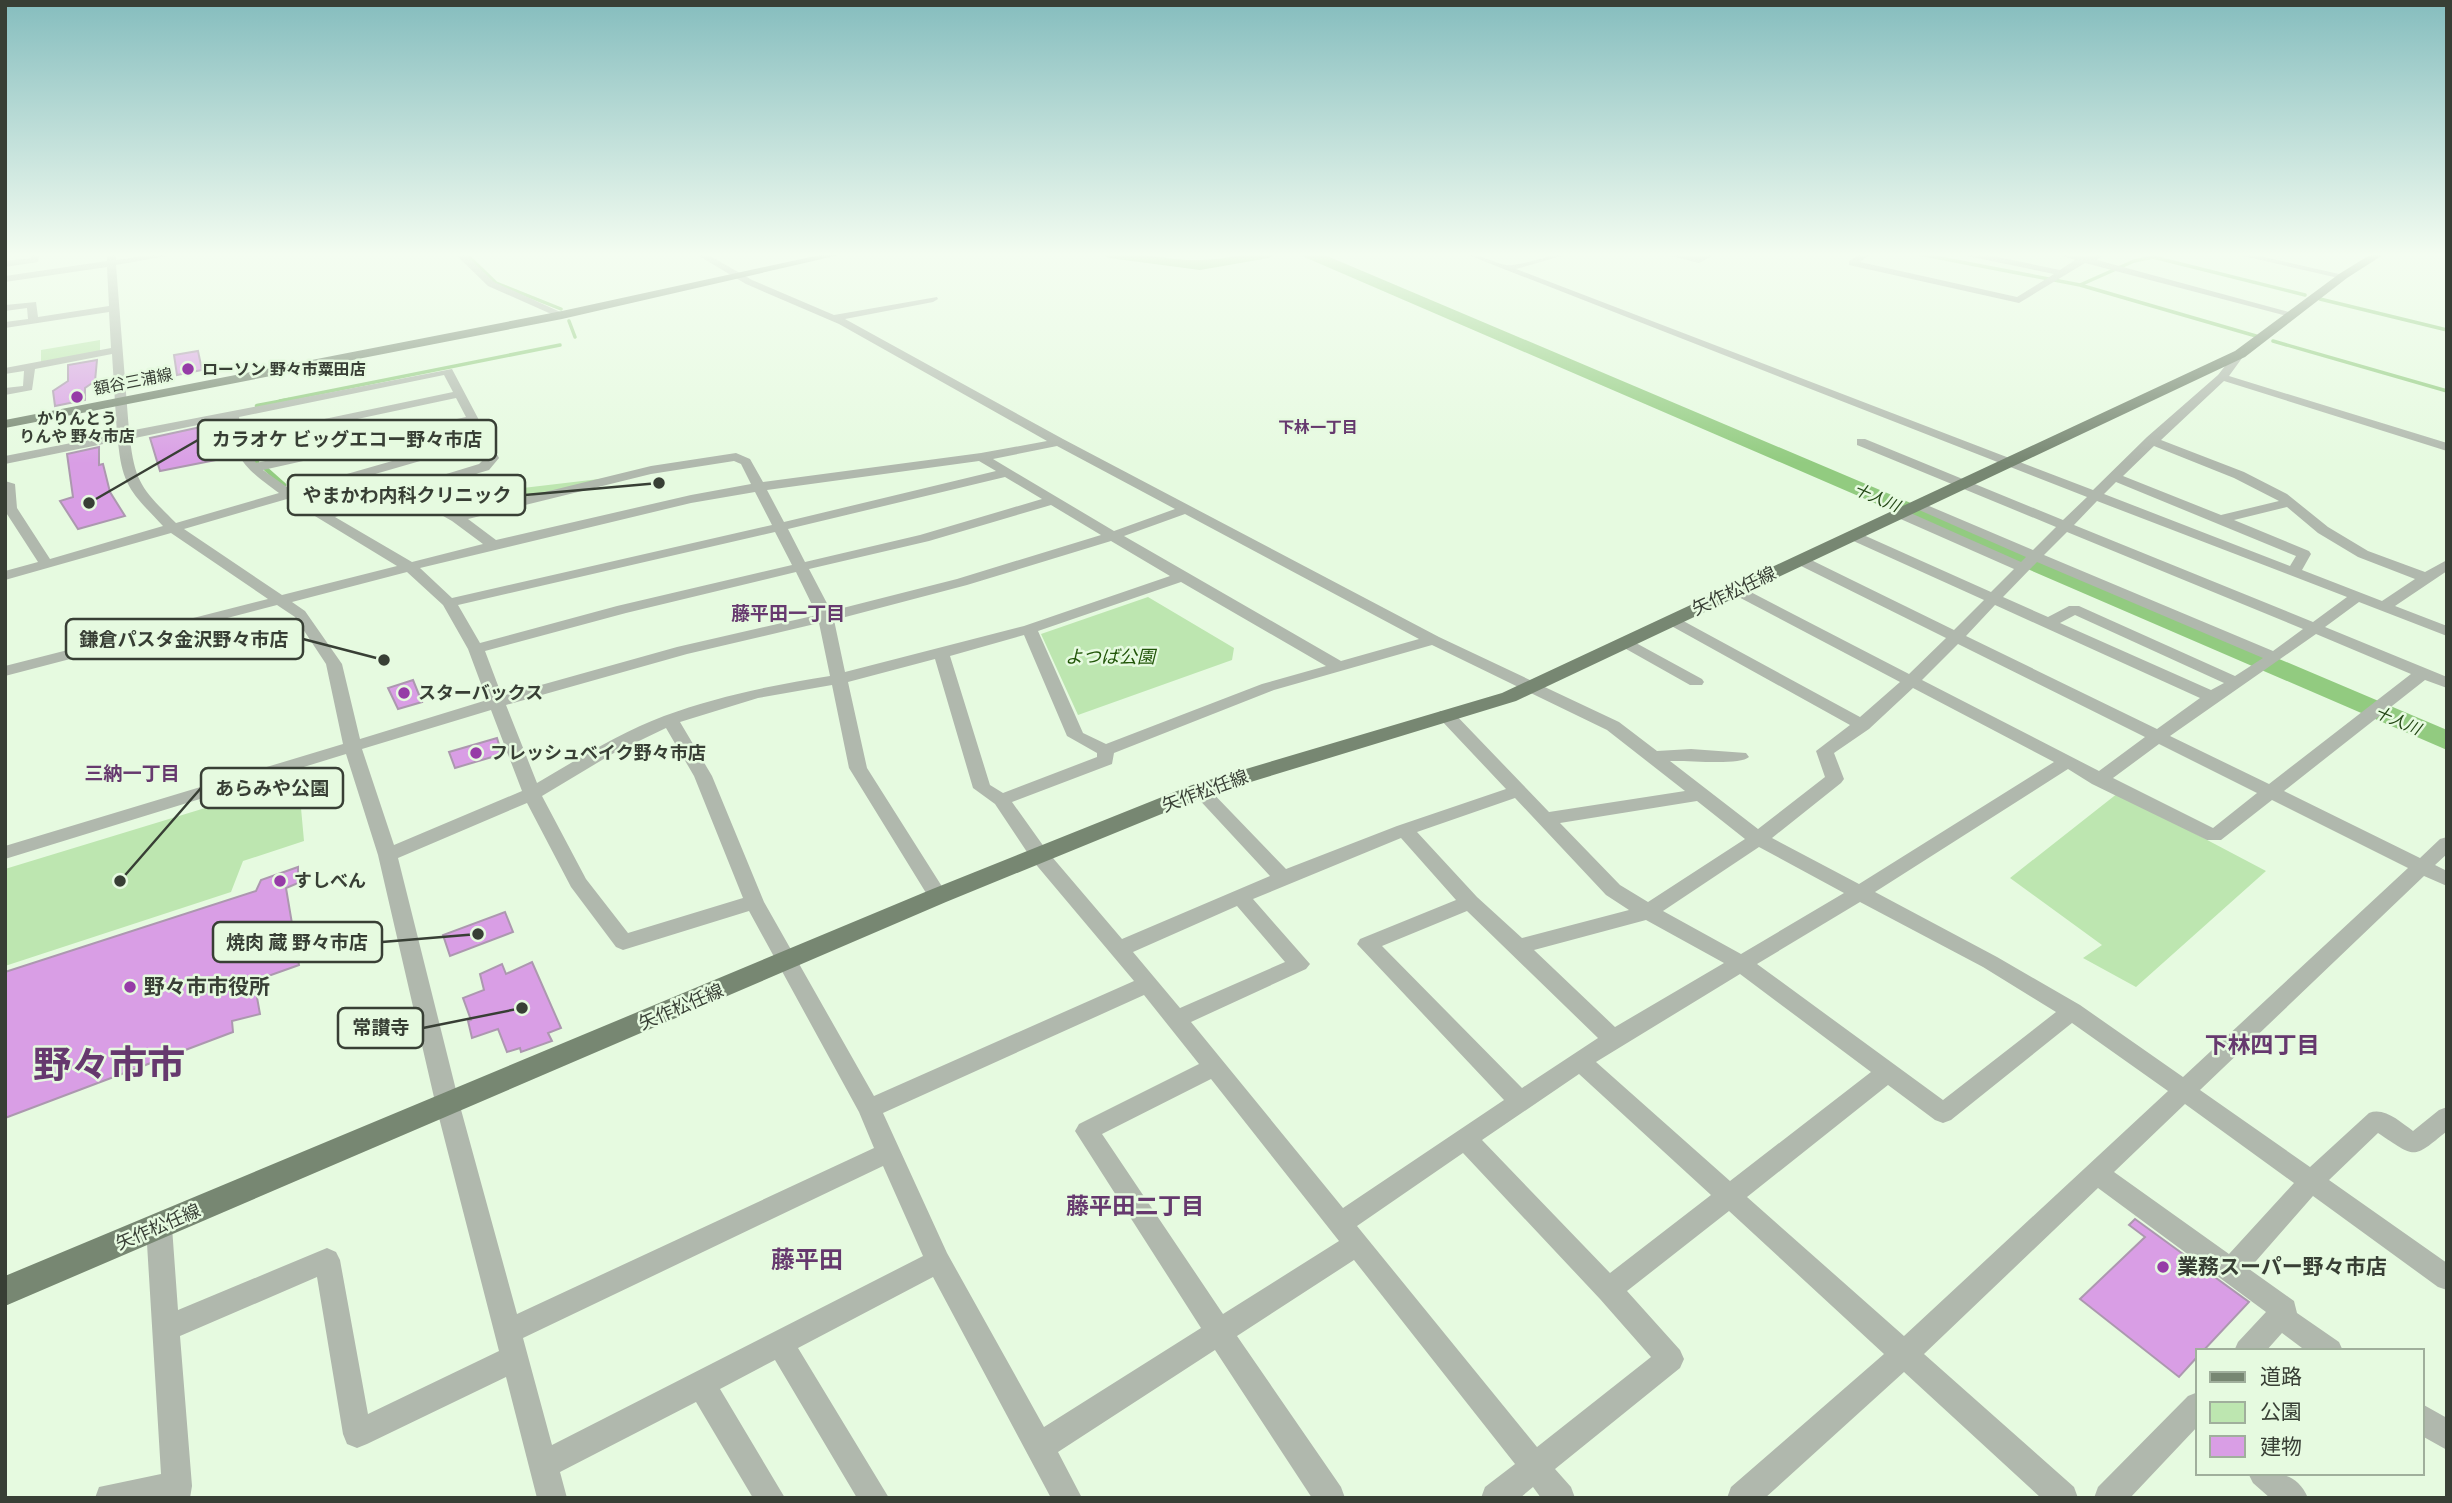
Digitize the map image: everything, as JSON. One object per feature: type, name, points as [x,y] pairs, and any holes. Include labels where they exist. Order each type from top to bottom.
[{"type":"main road","name":"額谷三浦線","points":[[5,424],[521,323]]},
{"type":"main road","name":"矢作松任線","points":[[5,1291],[448,1106],[938,896],[1200,790],[1509,697],[2240,354],[2255,346],[2281,323]]},
{"type":"street","points":[[115,323],[127,470],[139,493],[172,527],[300,614],[315,632],[334,664],[354,748],[388,855],[448,1106],[552,1498]]},
{"type":"street","points":[[842,323],[1059,442],[1433,640],[1613,726],[1758,839],[1990,962],[2072,1011],[2447,1278]]},
{"type":"street","points":[[1651,323],[2447,631]]},
{"type":"street","points":[[5,371],[117,350]]},
{"type":"street","points":[[1518,947],[1648,912],[1758,839],[1835,779],[1825,751],[1863,725],[1958,637],[2151,440],[2222,377],[2240,354]]},
{"type":"street","points":[[5,392],[27,388],[30,366]]},
{"type":"street","points":[[46,564],[10,508],[6,485],[8,459],[448,371],[471,420],[493,457],[484,467],[323,516]]},
{"type":"street","points":[[2222,377],[2447,447]]},
{"type":"street","points":[[237,440],[458,394]]},
{"type":"street","points":[[232,414],[237,440],[253,468],[323,516],[410,567],[449,603],[476,649],[532,794],[578,882],[623,942],[754,902]]},
{"type":"street","points":[[253,468],[471,420]]},
{"type":"street","points":[[5,576],[482,439]]},
{"type":"street","points":[[2151,440],[2239,475],[2288,503],[2323,530],[2363,554],[2427,578]]},
{"type":"street","points":[[5,671],[494,545],[691,499],[758,487],[981,457],[1059,442]]},
{"type":"street","points":[[1861,442],[2447,683]]},
{"type":"street","points":[[457,518],[651,470],[736,457],[746,461],[825,615],[858,768],[938,896]]},
{"type":"street","points":[[981,457],[1340,667]]},
{"type":"street","points":[[449,603],[1004,472]]},
{"type":"street","points":[[2114,477],[2304,554],[2294,572]]},
{"type":"street","points":[[406,490],[457,518],[494,545]]},
{"type":"street","points":[[476,649],[622,609],[924,538],[1052,500]]},
{"type":"street","points":[[2220,519],[2288,503]]},
{"type":"street","points":[[5,853],[498,702],[684,650],[825,615],[857,610],[962,582],[1112,536],[1186,509]]},
{"type":"street","points":[[1909,510],[2268,661]]},
{"type":"street","points":[[1854,536],[2212,697]]},
{"type":"street","points":[[1800,561],[2447,878]]},
{"type":"street","points":[[2384,607],[2447,564]]},
{"type":"street","points":[[388,855],[532,794],[606,750],[670,720],[755,693],[839,679],[1030,629],[1182,577]]},
{"type":"street","points":[[1736,590],[1912,680],[2098,780],[2214,836],[2272,794],[2423,673]]},
{"type":"street","points":[[2098,780],[2155,737],[2357,597]]},
{"type":"street","points":[[2049,623],[2074,609],[2236,682]]},
{"type":"street","points":[[1671,620],[1863,725]]},
{"type":"street","points":[[1030,629],[1076,736],[1104,750],[1268,687],[1433,640]]},
{"type":"street","points":[[1625,642],[1696,682]]},
{"type":"street","points":[[941,653],[982,788],[1001,800],[1040,856],[1216,1066],[1560,1498]]},
{"type":"street","points":[[1446,715],[1613,890],[1742,964],[1942,1113],[2072,1011]]},
{"type":"street","points":[[670,720],[703,776],[754,902],[869,1109],[938,1261],[1067,1498]]},
{"type":"street","points":[[1001,800],[1106,760],[1104,750]]},
{"type":"street","points":[[1656,757],[1691,754],[1740,757]]},
{"type":"street","points":[[1039,1447],[1219,1332],[1348,1234],[1465,1139],[1613,1039],[1858,894],[2067,762]]},
{"type":"street","points":[[1200,790],[1283,878]]},
{"type":"street","points":[[1117,950],[1283,878],[1404,830],[1520,790]]},
{"type":"street","points":[[1545,819],[1702,794]]},
{"type":"street","points":[[1404,830],[1470,902],[1613,1039]]},
{"type":"street","points":[[1742,1498],[1905,1352],[2447,843]]},
{"type":"street","points":[[1177,1019],[1299,964],[1240,897]]},
{"type":"street","points":[[1470,902],[1367,944],[1520,1102]]},
{"type":"street","points":[[869,1109],[1148,984]]},
{"type":"street","points":[[1580,1062],[1905,1352],[2063,1498]]},
{"type":"street","points":[[1216,1066],[1087,1130],[1330,1498]]},
{"type":"street","points":[[1609,1290],[1888,1073]]},
{"type":"street","points":[[2230,1272],[2311,1181],[2377,1120],[2414,1144],[2447,1117]]},
{"type":"street","points":[[1465,1139],[1609,1290],[1670,1359],[1496,1498]]},
{"type":"street","points":[[165,1329],[327,1260],[357,1434],[511,1345],[887,1153]]},
{"type":"street","points":[[2097,1173],[2285,1310],[2250,1349]]},
{"type":"street","points":[[110,1498],[176,1492],[159,1227]]},
{"type":"street","points":[[543,1465],[938,1261]]},
{"type":"street","points":[[2280,1316],[2326,1349]]},
{"type":"street","points":[[780,1343],[874,1498]]},
{"type":"street","points":[[701,1384],[770,1498]]},
{"type":"street","points":[[2109,1498],[2196,1414]]},
{"type":"street","points":[[2424,1419],[2447,1436]]},
{"type":"street","points":[[2265,1475],[2293,1498]]},
{"type":"green space","points":[[100,340],[100,351],[41,363],[41,350]]},
{"type":"green space","points":[[477,473],[489,492],[616,477],[461,515],[416,490]]},
{"type":"green space","name":"よつば公園","points":[[1148,597],[1234,648],[1232,660],[1078,715],[1041,634]]},
{"type":"green space","points":[[274,787],[276,794],[300,797],[304,841],[243,861],[231,892],[5,966],[5,869]]},
{"type":"green space","points":[[2118,793],[2266,871],[2136,987],[2083,958],[2102,945],[2010,878]]},
{"type":"building","points":[[198,351],[202,370],[177,375],[174,355]]},
{"type":"building","points":[[97,360],[95,381],[85,388],[85,400],[55,406],[53,391],[68,381],[68,365]]},
{"type":"building","points":[[224,422],[236,456],[160,471],[150,438]]},
{"type":"building","points":[[99,447],[99,465],[103,464],[110,492],[125,516],[78,529],[60,501],[73,497],[67,454]]},
{"type":"building","name":"スターバックス","points":[[413,680],[422,702],[398,709],[388,688]]},
{"type":"building","name":"フレッシュベイク野々市店","points":[[497,738],[502,754],[455,768],[449,752]]},
{"type":"building","name":"野々市市役所","points":[[298,867],[298,883],[286,888],[299,965],[254,981],[260,1014],[232,1021],[233,1032],[5,1118],[5,972],[256,891],[261,880]]},
{"type":"building","points":[[505,912],[513,932],[450,956],[443,935]]},
{"type":"building","points":[[532,962],[561,1028],[548,1033],[552,1041],[521,1052],[520,1048],[507,1052],[498,1029],[472,1038],[468,1021],[471,1020],[463,998],[484,990],[480,974],[502,964],[506,974]]},
{"type":"building","name":"業務スーパー野々市店","points":[[2135,1219],[2249,1302],[2205,1349],[2196,1349],[2196,1358],[2179,1377],[2080,1299],[2145,1237],[2129,1225]]},
{"type":"waterway","points":[[570,323],[575,337]]},
{"type":"waterway","name":"十人川","points":[[1472,323],[2447,741]]},
{"type":"waterway","points":[[2212,323],[2256,336]]},
{"type":"waterway","points":[[2419,323],[2447,330]]},
{"type":"waterway","points":[[2273,341],[2447,391]]},
{"type":"waterway","points":[[280,401],[560,345]]},
{"type":"waterway","points":[[257,406],[289,400]]},
{"type":"waterway","points":[[245,444],[257,462]]},
{"type":"waterway","points":[[266,469],[284,485]]},
{"type":"place","name":"ローソン 野々市粟田店","points":[[188,369]]},
{"type":"place","name":"かりんとう りんや 野々市店","points":[[77,397]]},
{"type":"place","name":"やまかわ内科クリニック","points":[[659,483]]},
{"type":"place","name":"カラオケ ビッグエコー野々市店","points":[[89,503]]},
{"type":"place","name":"鎌倉パスタ金沢野々市店","points":[[384,660]]},
{"type":"place","name":"スターバックス","points":[[404,693]]},
{"type":"place","name":"フレッシュベイク野々市店","points":[[476,753]]},
{"type":"place","name":"あらみや公園","points":[[120,881]]},
{"type":"place","name":"すしべん","points":[[280,881]]},
{"type":"place","name":"焼肉 蔵 野々市店","points":[[478,934]]},
{"type":"place","name":"野々市市役所","points":[[130,987]]},
{"type":"place","name":"常讃寺","points":[[522,1008]]},
{"type":"place","name":"業務スーパー野々市店","points":[[2163,1267]]},
{"type":"district","name":"下林一丁目","points":[[1318,427]]},
{"type":"district","name":"藤平田一丁目","points":[[788,613]]},
{"type":"district","name":"三納一丁目","points":[[132,773]]},
{"type":"district","name":"下林四丁目","points":[[2262,1045]]},
{"type":"district","name":"野々市市","points":[[109,1065]]},
{"type":"district","name":"藤平田二丁目","points":[[1135,1206]]},
{"type":"district","name":"藤平田","points":[[807,1260]]}]
